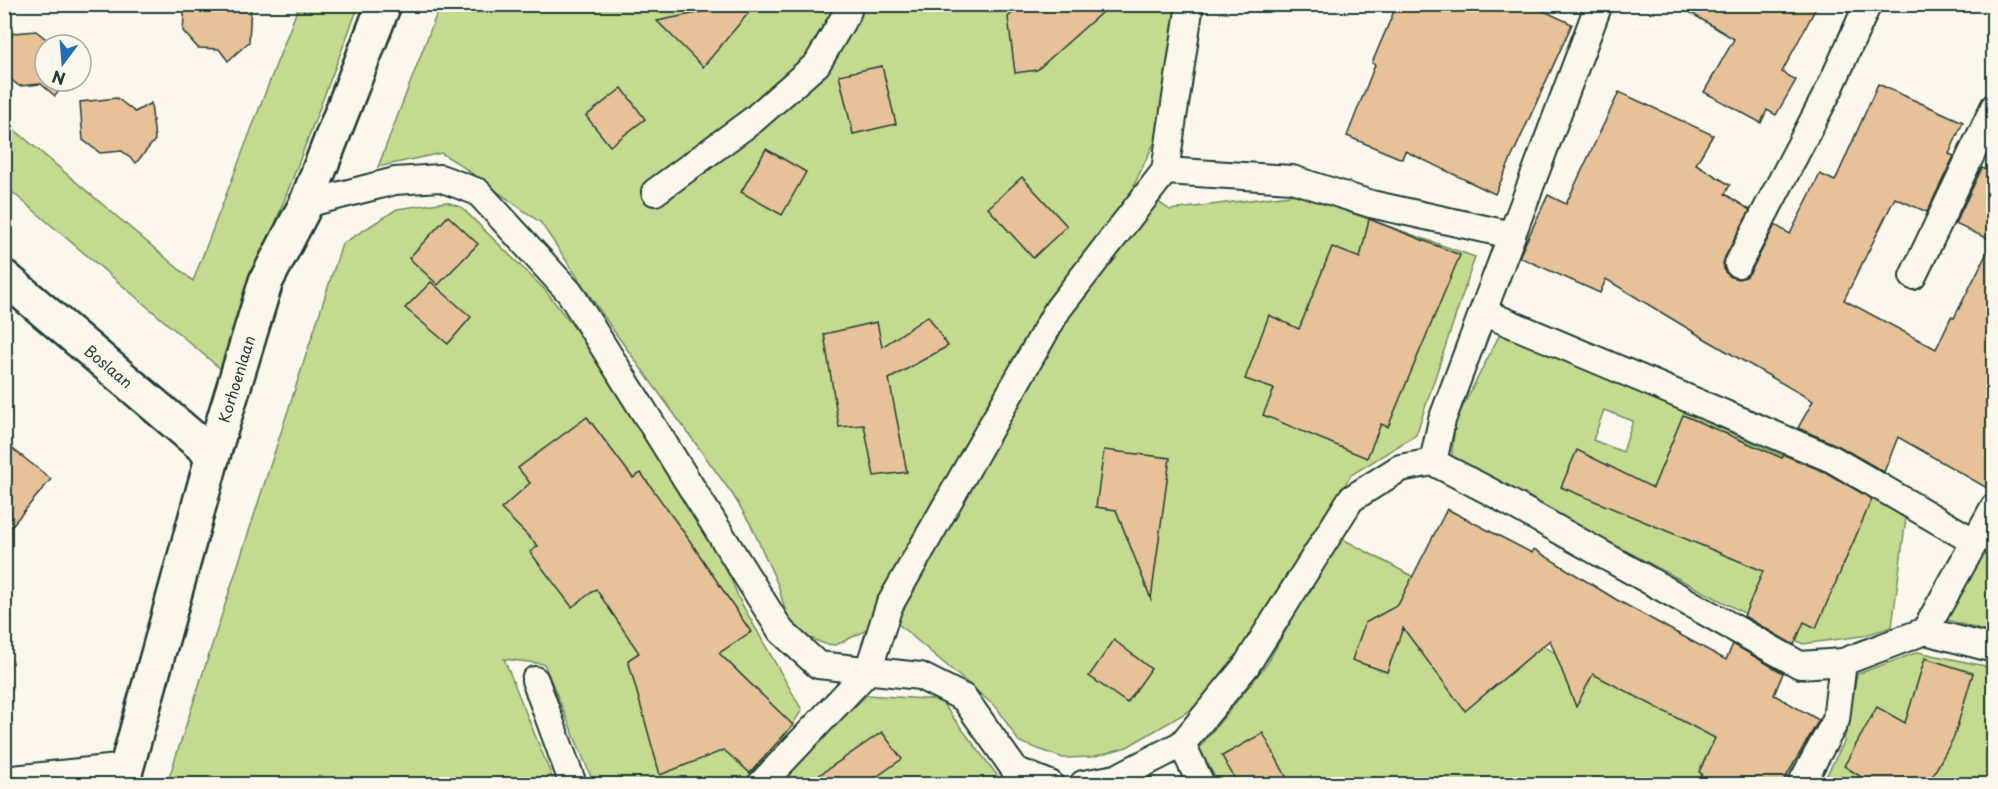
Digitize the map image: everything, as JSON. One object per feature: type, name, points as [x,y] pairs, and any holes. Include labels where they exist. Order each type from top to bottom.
[{"type":"street","name":"Korhoenlaan","points":[[125,776],[213,455],[266,281],[306,204],[384,4]]},
{"type":"street","name":"Boslaan","points":[[4,277],[213,455]]},
{"type":"lane","points":[[655,192],[753,120],[817,64],[848,11],[849,4]]},
{"type":"lane","points":[[761,784],[868,671],[889,606],[1058,309],[1165,171],[1190,4]]},
{"type":"lane","points":[[1432,462],[1442,420],[1599,4]]},
{"type":"lane","points":[[1738,264],[1829,90],[1868,4]]},
{"type":"lane","points":[[1913,276],[1994,107]]},
{"type":"lane","points":[[1165,171],[1292,178],[1371,204],[1512,235]]},
{"type":"lane","points":[[306,204],[395,181],[417,179],[440,178],[478,192],[570,293],[781,631],[818,665],[920,676],[964,698],[1015,770],[1050,784]]},
{"type":"lane","points":[[1483,312],[1832,459],[1973,542]]},
{"type":"lane","points":[[1083,784],[1116,778],[1182,744],[1246,666],[1351,499],[1400,468],[1432,462],[1491,492],[1800,665],[1843,662],[1925,630],[1994,649]]},
{"type":"lane","points":[[1925,630],[1994,507]]},
{"type":"lane","points":[[1801,784],[1836,720],[1843,662]]},
{"type":"lane","points":[[535,680],[573,784]]},
{"type":"lane","points":[[1182,744],[1201,784]]},
{"type":"lane","name":"Korhoenlaan","points":[[4,780],[125,776]]},
{"type":"green space","points":[[299,5],[359,5],[235,329],[223,371],[5,186],[4,121],[193,281]]},
{"type":"green space","points":[[440,5],[1176,5],[1158,135],[1134,185],[1170,210],[1298,194],[1475,257],[1416,435],[1351,475],[1249,639],[1194,708],[1127,747],[1092,757],[1063,758],[1019,742],[998,709],[885,613],[863,632],[836,645],[825,644],[795,629],[787,617],[778,585],[751,525],[733,495],[611,327],[541,223],[441,153],[378,167]]},
{"type":"green space","points":[[446,202],[461,207],[545,290],[606,369],[715,539],[739,599],[802,710],[775,751],[745,784],[594,784],[544,664],[504,659],[555,784],[167,784],[342,244],[397,209]]},
{"type":"green space","points":[[1501,332],[1907,510],[1892,627],[1862,636],[1803,644],[1451,459],[1456,420]],"holes":[[[1604,410],[1633,421],[1623,452],[1593,440]]]},
{"type":"green space","points":[[1993,524],[1993,634],[1941,618]]},
{"type":"green space","points":[[1339,537],[1793,780],[1791,784],[1219,784],[1199,748],[1266,665]]},
{"type":"green space","points":[[1918,652],[1985,666],[1993,694],[1993,784],[1822,784],[1844,742],[1857,674]]},
{"type":"green space","points":[[867,695],[940,700],[1000,779],[1010,784],[776,784]]},
{"type":"building","points":[[185,4],[251,4],[249,42],[228,61],[219,49],[198,48],[183,31]]},
{"type":"building","points":[[742,4],[756,4],[703,67],[657,21]]},
{"type":"building","points":[[1022,4],[1111,4],[1037,70],[1015,73],[1008,17]]},
{"type":"building","points":[[1397,4],[1529,4],[1572,24],[1495,194],[1405,151],[1402,159],[1347,136],[1375,65],[1372,63]]},
{"type":"building","points":[[1676,4],[1818,4],[1782,72],[1796,80],[1776,115],[1767,110],[1761,123],[1704,92],[1734,39]]},
{"type":"building","points":[[36,31],[39,33],[33,33],[33,85],[19,86],[4,74],[4,44],[14,33]]},
{"type":"building","points":[[882,66],[896,124],[853,134],[839,75]]},
{"type":"building","points":[[1878,84],[1963,122],[1949,154],[1954,156],[1927,212],[1895,198],[1844,300],[1936,349],[1993,241],[1955,224],[1982,168],[1994,173],[1994,492],[1898,437],[1884,472],[1839,446],[1798,428],[1813,401],[1606,279],[1600,293],[1519,257],[1548,195],[1566,204],[1619,92],[1713,135],[1696,164],[1730,185],[1725,194],[1750,210],[1723,264],[1725,272],[1731,277],[1738,279],[1746,277],[1775,225],[1790,234],[1820,174],[1835,181]]},
{"type":"building","points":[[622,88],[645,119],[610,146],[586,116]]},
{"type":"building","points":[[117,98],[135,112],[151,103],[155,140],[136,163],[122,151],[100,153],[83,140],[80,102]]},
{"type":"building","points":[[766,149],[806,172],[782,215],[741,192]]},
{"type":"building","points":[[1022,177],[1067,226],[1033,258],[988,208]]},
{"type":"building","points":[[448,216],[478,244],[438,285],[409,258]]},
{"type":"building","points":[[1369,219],[1460,255],[1388,427],[1381,424],[1367,458],[1263,415],[1274,389],[1245,379],[1269,315],[1299,329],[1332,247],[1360,258]]},
{"type":"building","points":[[431,282],[471,317],[448,344],[405,308]]},
{"type":"building","points":[[928,316],[948,346],[889,379],[907,472],[874,476],[864,425],[839,427],[824,334],[877,322],[882,347]]},
{"type":"building","points":[[1683,415],[1782,458],[1784,455],[1825,472],[1872,499],[1816,628],[1804,622],[1794,645],[1744,616],[1763,571],[1561,487],[1577,450],[1653,488]]},
{"type":"building","points":[[587,417],[633,478],[641,473],[751,632],[719,653],[793,725],[750,773],[724,750],[660,775],[628,660],[639,653],[596,589],[572,607],[530,552],[538,546],[501,509],[530,483],[518,468]]},
{"type":"building","points":[[4,442],[51,479],[4,535]]},
{"type":"building","points":[[1104,450],[1170,458],[1151,599],[1116,510],[1096,507]]},
{"type":"building","points":[[1447,509],[1532,553],[1534,549],[1617,600],[1726,660],[1733,644],[1783,673],[1774,695],[1819,720],[1782,784],[1697,784],[1702,774],[1699,772],[1715,738],[1593,674],[1576,707],[1550,640],[1465,711],[1403,628],[1387,672],[1352,660],[1365,623],[1398,605]]},
{"type":"building","points":[[1114,640],[1151,669],[1127,703],[1089,676]]},
{"type":"building","points":[[1925,658],[1973,673],[1954,737],[1928,784],[1872,784],[1844,766],[1877,707],[1905,723]]},
{"type":"building","points":[[882,732],[902,759],[866,784],[806,784]]},
{"type":"building","points":[[1263,733],[1290,784],[1238,784],[1222,756]]}]
